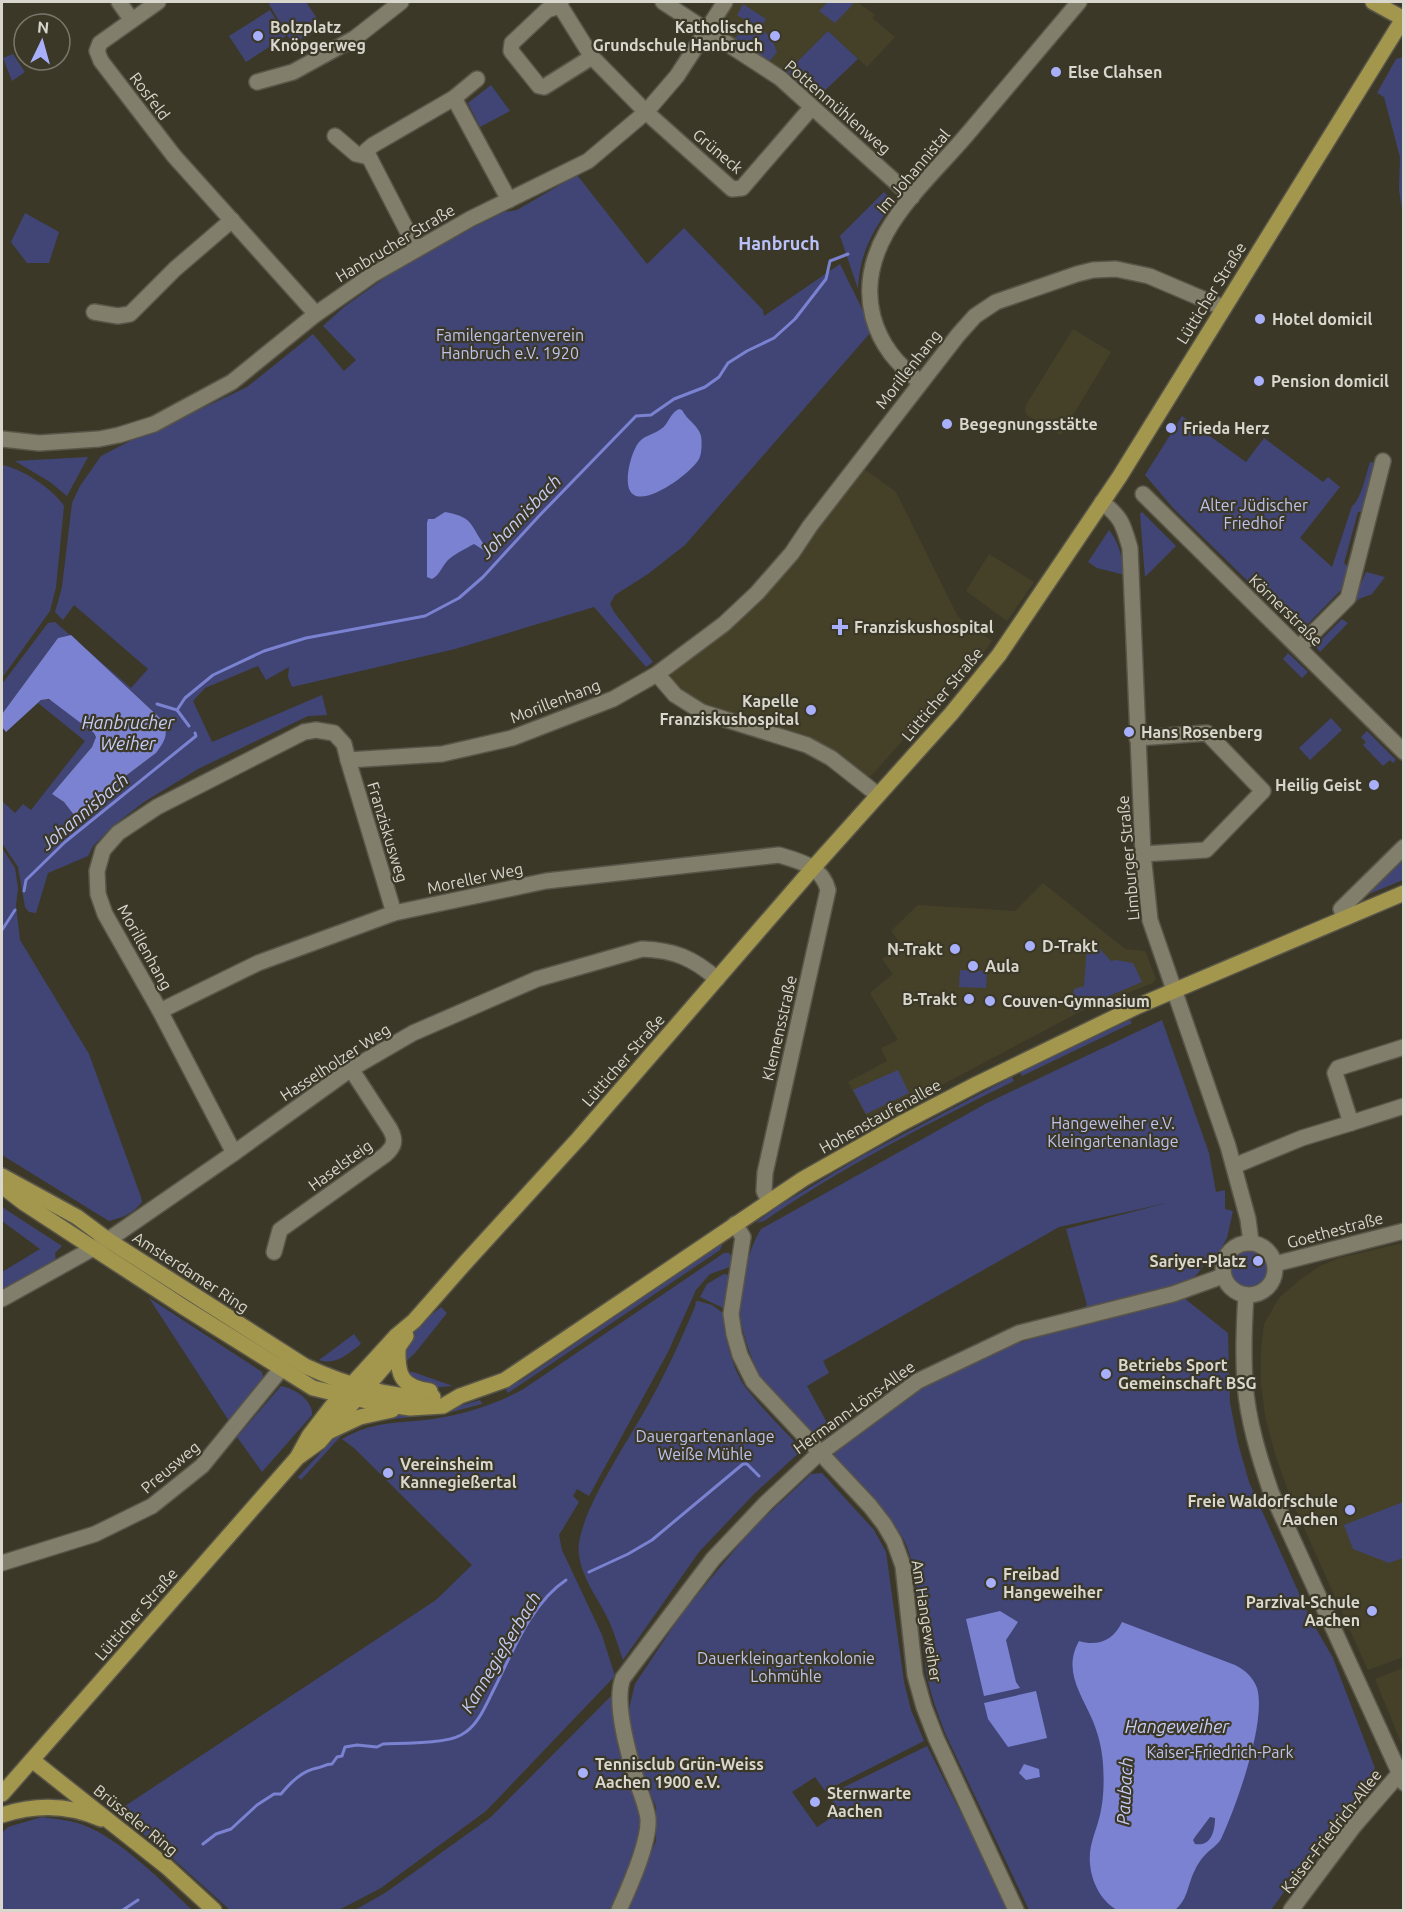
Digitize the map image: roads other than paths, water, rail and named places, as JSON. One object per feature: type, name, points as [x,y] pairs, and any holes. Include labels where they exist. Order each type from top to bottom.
[{"type":"main road","points":[[1373,2],[1403,19]]},
{"type":"main road","name":"Lütticher Straße","points":[[2,1794],[297,1458],[309,1436],[398,1348],[414,1322],[465,1263],[579,1138],[813,868],[951,714],[999,655],[1102,502],[1403,19]]},
{"type":"main road","name":"Hohenstaufenallee","points":[[354,1392],[410,1408],[442,1406],[458,1396],[505,1380],[803,1179],[910,1119],[1078,1034],[1174,990],[1404,893]]},
{"type":"main road","name":"Amsterdamer Ring","points":[[2,1176],[77,1217],[286,1364]]},
{"type":"main road","name":"Amsterdamer Ring","points":[[2,1186],[24,1203],[93,1247],[286,1364],[330,1377],[354,1392]]},
{"type":"main road","name":"Lütticher Straße","points":[[297,1458],[319,1442],[396,1336],[414,1322]]},
{"type":"main road","points":[[398,1348],[399,1372],[408,1384],[415,1389],[458,1396]]},
{"type":"main road","name":"Hohenstaufenallee","points":[[354,1392],[418,1398],[458,1396]]},
{"type":"main road","points":[[327,1432],[372,1413],[410,1408]]},
{"type":"main road","name":"Brüsseler Ring","points":[[32,1760],[118,1827],[214,1911]]},
{"type":"main road","points":[[2,1815],[37,1806],[63,1807],[89,1814],[118,1827]]},
{"type":"street","points":[[119,2],[131,19]]},
{"type":"street","name":"Rosfeld","points":[[158,2],[100,43],[98,51],[100,61],[174,156],[316,314]]},
{"type":"street","points":[[257,82],[292,72],[355,38],[401,2]]},
{"type":"street","name":"Pottenmühlenweg","points":[[663,2],[780,78],[912,197]]},
{"type":"street","name":"Hanbrucher Straße","points":[[2,439],[39,443],[99,439],[130,432],[154,424],[232,382],[316,314],[372,275],[417,248],[588,161],[646,112],[677,76],[725,2]]},
{"type":"street","name":"Im Johannistal","points":[[920,382],[891,356],[878,331],[869,300],[874,256],[881,239],[912,197],[1078,2]]},
{"type":"street","points":[[561,4],[547,9],[512,43],[511,51],[539,86],[544,87],[592,57]]},
{"type":"street","name":"Grüneck","points":[[561,4],[592,57],[646,112],[732,189],[742,189],[812,107]]},
{"type":"street","points":[[417,248],[366,151],[454,98],[477,79]]},
{"type":"street","points":[[454,98],[508,200]]},
{"type":"street","points":[[335,136],[356,154],[369,157]]},
{"type":"street","points":[[93,312],[118,316],[130,314],[175,269],[232,220]]},
{"type":"street","name":"Morillenhang","points":[[234,1153],[160,1011],[105,914],[98,894],[97,871],[103,850],[118,833],[157,807],[304,732],[316,730],[334,733],[344,744],[348,760],[442,754],[512,738],[613,699],[657,674],[723,624],[756,593],[792,553],[920,382],[975,316],[996,302],[1093,270],[1116,269],[1134,272],[1170,284],[1224,308]]},
{"type":"street","points":[[1299,647],[1348,598],[1383,461]]},
{"type":"street","name":"Körnerstraße","points":[[1143,494],[1404,752]]},
{"type":"street","name":"Limburger Straße","points":[[1102,502],[1115,512],[1123,523],[1130,548],[1143,854],[1150,920],[1234,1166],[1248,1219],[1251,1242]]},
{"type":"street","points":[[657,674],[675,695],[702,712],[807,745],[831,758],[878,795]]},
{"type":"street","points":[[1137,738],[1207,733],[1263,791],[1206,850],[1143,854]]},
{"type":"street","name":"Franziskusweg","points":[[348,760],[394,913]]},
{"type":"street","points":[[1345,918],[1341,909],[1404,847]]},
{"type":"street","name":"Moreller Weg","points":[[160,1011],[258,963],[394,913],[546,881],[779,855],[807,863],[813,868]]},
{"type":"street","name":"Klemensstraße","points":[[769,1201],[764,1191],[765,1173],[828,890],[826,882],[813,868]]},
{"type":"street","name":"Hasselholzer Weg","points":[[2,1299],[108,1240],[351,1069],[413,1033],[537,979],[642,949],[674,952],[691,960],[717,979]]},
{"type":"street","points":[[1351,1123],[1335,1073],[1338,1068],[1404,1047]]},
{"type":"street","name":"Haselsteig","points":[[274,1252],[280,1230],[386,1155],[394,1143],[394,1136],[390,1129],[351,1069]]},
{"type":"street","points":[[1234,1166],[1302,1138],[1404,1106]]},
{"type":"street","points":[[735,1224],[743,1237],[731,1314],[740,1355],[753,1381],[820,1453]]},
{"type":"street","name":"Goethestraße","points":[[1275,1264],[1404,1231]]},
{"type":"street","points":[[1251,1242],[1266,1248],[1275,1264],[1274,1279],[1264,1291],[1246,1295],[1231,1288],[1223,1276],[1222,1266],[1227,1253],[1233,1247],[1251,1242]]},
{"type":"street","name":"Hermann-Löns-Allee","points":[[619,1911],[646,1837],[648,1820],[645,1803],[625,1740],[618,1689],[623,1678],[713,1559],[766,1503],[820,1453],[864,1419],[928,1375],[1019,1333],[1173,1294],[1223,1276]]},
{"type":"street","points":[[1246,1295],[1245,1384],[1259,1455],[1271,1492],[1401,1778]]},
{"type":"street","name":"Preusweg","points":[[2,1563],[95,1534],[152,1506],[202,1466],[286,1364]]},
{"type":"street","name":"Am Hangeweiher","points":[[820,1453],[870,1506],[894,1541],[903,1566],[915,1675],[924,1707],[936,1738],[1016,1911]]},
{"type":"street","name":"Kaiser-Friedrich-Allee","points":[[1291,1911],[1354,1826],[1401,1778]]},
{"type":"water","points":[[679,409],[700,432],[702,448],[699,459],[688,472],[669,486],[649,495],[641,497],[634,495],[628,485],[633,452],[642,439],[664,427]]},
{"type":"water","points":[[445,512],[467,520],[487,548],[485,551],[474,544],[461,551],[448,560],[432,579],[427,577],[427,523],[428,519],[434,519]]},
{"type":"water","name":"Hanbrucher Weiher","points":[[71,635],[161,719],[166,733],[156,753],[74,815],[64,802],[52,794],[92,747],[96,737],[94,733],[49,699],[41,700],[6,732],[2,727],[2,714],[58,638]]},
{"type":"water","points":[[1000,1611],[1018,1622],[1006,1640],[1016,1682],[1020,1688],[984,1696],[966,1619]]},
{"type":"water","name":"Hangeweiher","points":[[1122,1622],[1235,1665],[1248,1674],[1257,1688],[1258,1721],[1254,1742],[1234,1807],[1221,1839],[1199,1862],[1185,1896],[1175,1910],[1117,1910],[1098,1891],[1091,1873],[1091,1846],[1103,1799],[1104,1781],[1101,1746],[1075,1681],[1074,1652],[1079,1641],[1099,1642],[1110,1638]],"holes":[[[1210,1817],[1215,1818],[1213,1833],[1208,1841],[1195,1844],[1193,1840]]]},
{"type":"water","points":[[1036,1691],[1047,1738],[1008,1747],[988,1719],[984,1703]]},
{"type":"water","points":[[1024,1764],[1039,1769],[1040,1777],[1026,1780],[1019,1773]]},
{"type":"waterway","name":"Johannisbach","points":[[189,726],[177,710],[185,698],[213,675],[264,651],[306,638],[425,616],[459,598],[483,577],[636,416],[651,415],[674,399],[705,387],[719,377],[728,363],[774,338],[795,319],[826,279],[830,261],[848,254]]},
{"type":"waterway","points":[[157,704],[177,710]]},
{"type":"waterway","name":"Johannisbach","points":[[24,891],[26,880],[65,842],[196,736],[195,733]]},
{"type":"waterway","name":"Johannisbach","points":[[2,930],[15,910]]},
{"type":"waterway","name":"Kannegießerbach","points":[[589,1572],[652,1540],[743,1464],[747,1464],[759,1476]]},
{"type":"waterway","name":"Kannegießerbach","points":[[203,1844],[216,1834],[231,1829],[257,1805],[274,1794],[281,1794],[302,1774],[332,1764],[337,1757],[342,1756],[345,1747],[434,1742],[454,1738],[467,1731],[484,1710],[532,1616],[553,1590],[566,1580]]},
{"type":"waterway","name":"Kannegießerbach","points":[[123,1910],[138,1900]]},
{"type":"place","name":"Bolzplatz Knöpgerweg","points":[[258,36]]},
{"type":"place","name":"Katholische Grundschule Hanbruch","points":[[775,36]]},
{"type":"place","name":"Else Clahsen","points":[[1056,72]]},
{"type":"place","name":"Hotel domicil","points":[[1260,319]]},
{"type":"place","name":"Pension domicil","points":[[1259,381]]},
{"type":"place","name":"Begegnungsstätte","points":[[947,424]]},
{"type":"place","name":"Frieda Herz","points":[[1171,428]]},
{"type":"place","name":"Franziskushospital","points":[[840,627]]},
{"type":"place","name":"Kapelle Franziskushospital","points":[[811,710]]},
{"type":"place","name":"Hans Rosenberg","points":[[1129,732]]},
{"type":"place","name":"Heilig Geist","points":[[1374,785]]},
{"type":"place","name":"D-Trakt","points":[[1030,946]]},
{"type":"place","name":"N-Trakt","points":[[955,949]]},
{"type":"place","name":"Aula","points":[[973,966]]},
{"type":"place","name":"B-Trakt","points":[[969,999]]},
{"type":"place","name":"Couven-Gymnasium","points":[[990,1001]]},
{"type":"place","name":"Sariyer-Platz","points":[[1258,1261]]},
{"type":"place","name":"Betriebs Sport Gemeinschaft BSG","points":[[1106,1374]]},
{"type":"place","name":"Vereinsheim Kannegießertal","points":[[388,1473]]},
{"type":"place","name":"Freie Waldorfschule Aachen","points":[[1350,1510]]},
{"type":"place","name":"Freibad Hangeweiher","points":[[991,1583]]},
{"type":"place","name":"Parzival-Schule Aachen","points":[[1372,1611]]},
{"type":"place","name":"Tennisclub Grün-Weiss Aachen 1900 e.V.","points":[[583,1773]]},
{"type":"place","name":"Sternwarte Aachen","points":[[815,1802]]},
{"type":"district","name":"Hanbruch","points":[[779,243]]},
{"type":"park label","name":"Familengartenverein Hanbruch e.V. 1920","points":[[510,344]]},
{"type":"park label","name":"Alter Jüdischer Friedhof","points":[[1254,514]]},
{"type":"park label","name":"Hangeweiher e.V. Kleingartenanlage","points":[[1113,1132]]},
{"type":"park label","name":"Dauergartenanlage Weiße Mühle","points":[[705,1445]]},
{"type":"park label","name":"Dauerkleingartenkolonie Lohmühle","points":[[786,1667]]},
{"type":"park label","name":"Kaiser-Friedrich-Park","points":[[1220,1752]]},
{"type":"water label","name":"Paubach","points":[[1124,1791]]}]
